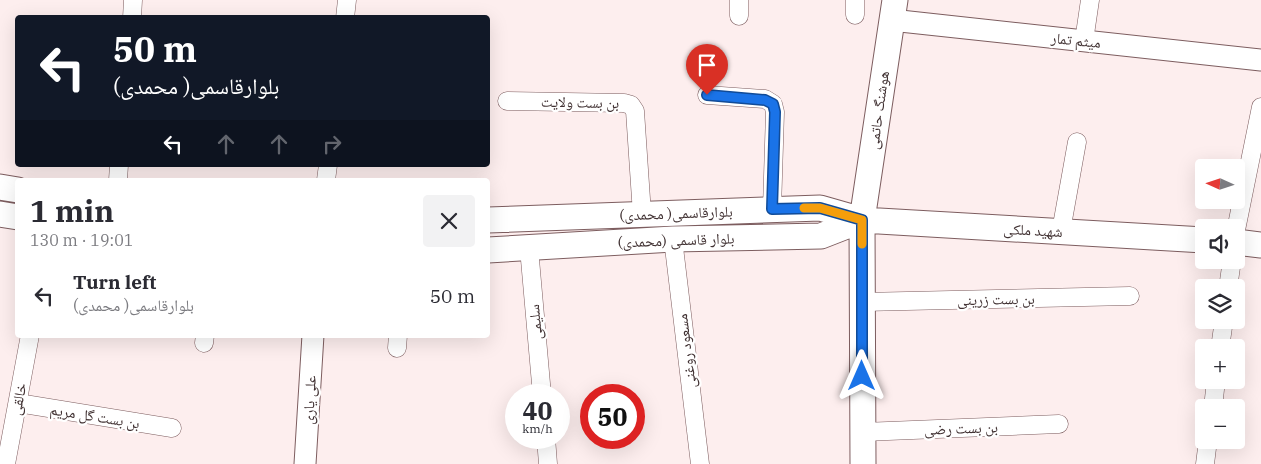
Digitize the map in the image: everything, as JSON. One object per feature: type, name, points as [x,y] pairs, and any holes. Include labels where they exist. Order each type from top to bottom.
[{"type":"main road","name":"هوشنگ حاتمی","points":[[863,464],[862,220],[893,10]]},
{"type":"main road","points":[[0,188],[15,190]]},
{"type":"main road","name":"بلوارقاسمی( محمدی)","points":[[490,220],[820,208],[862,220]]},
{"type":"main road","points":[[0,214],[15,216]]},
{"type":"main road","name":"شهید ملکی","points":[[862,220],[1195,239]]},
{"type":"main road","name":"بلوار قاسمی (محمدی)","points":[[490,250],[673,239],[821,236],[862,220]]},
{"type":"main road","points":[[1245,243],[1261,245]]},
{"type":"street","points":[[132,15],[133,0]]},
{"type":"street","points":[[345,15],[346,0]]},
{"type":"street","points":[[1084,41],[1090,0]]},
{"type":"street","name":"میثم تمار","points":[[893,10],[1084,41],[1261,60]]},
{"type":"street","points":[[707,95],[765,100],[773,104],[775,112],[772,209]]},
{"type":"street","name":"بن بست ولایت","points":[[507,101],[624,102],[631,105],[635,111],[642,214]]},
{"type":"street","points":[[1238,219],[1261,107]]},
{"type":"street","points":[[1061,231],[1077,142]]},
{"type":"street","name":"مسعود روغنی","points":[[673,239],[700,464]]},
{"type":"street","name":"سلیمی","points":[[529,248],[541,384]]},
{"type":"street","name":"بن بست زرینی","points":[[862,302],[1130,296]]},
{"type":"street","name":"خالقی","points":[[6,464],[29,338]]},
{"type":"street","name":"علی یاری","points":[[305,464],[313,338]]},
{"type":"street","name":"بن بست گل مریم","points":[[18,403],[172,428]]},
{"type":"street","name":"بن بست رضی","points":[[863,432],[1059,424]]},
{"type":"street","points":[[547,449],[548,464]]},
{"type":"street","points":[[1205,464],[1207,449]]},
{"type":"slow traffic","points":[[804,208],[820,208],[862,220],[862,244]]},
{"type":"route","points":[[707,95],[765,100],[773,104],[775,112],[772,209],[820,208],[862,220],[862,376]]}]
